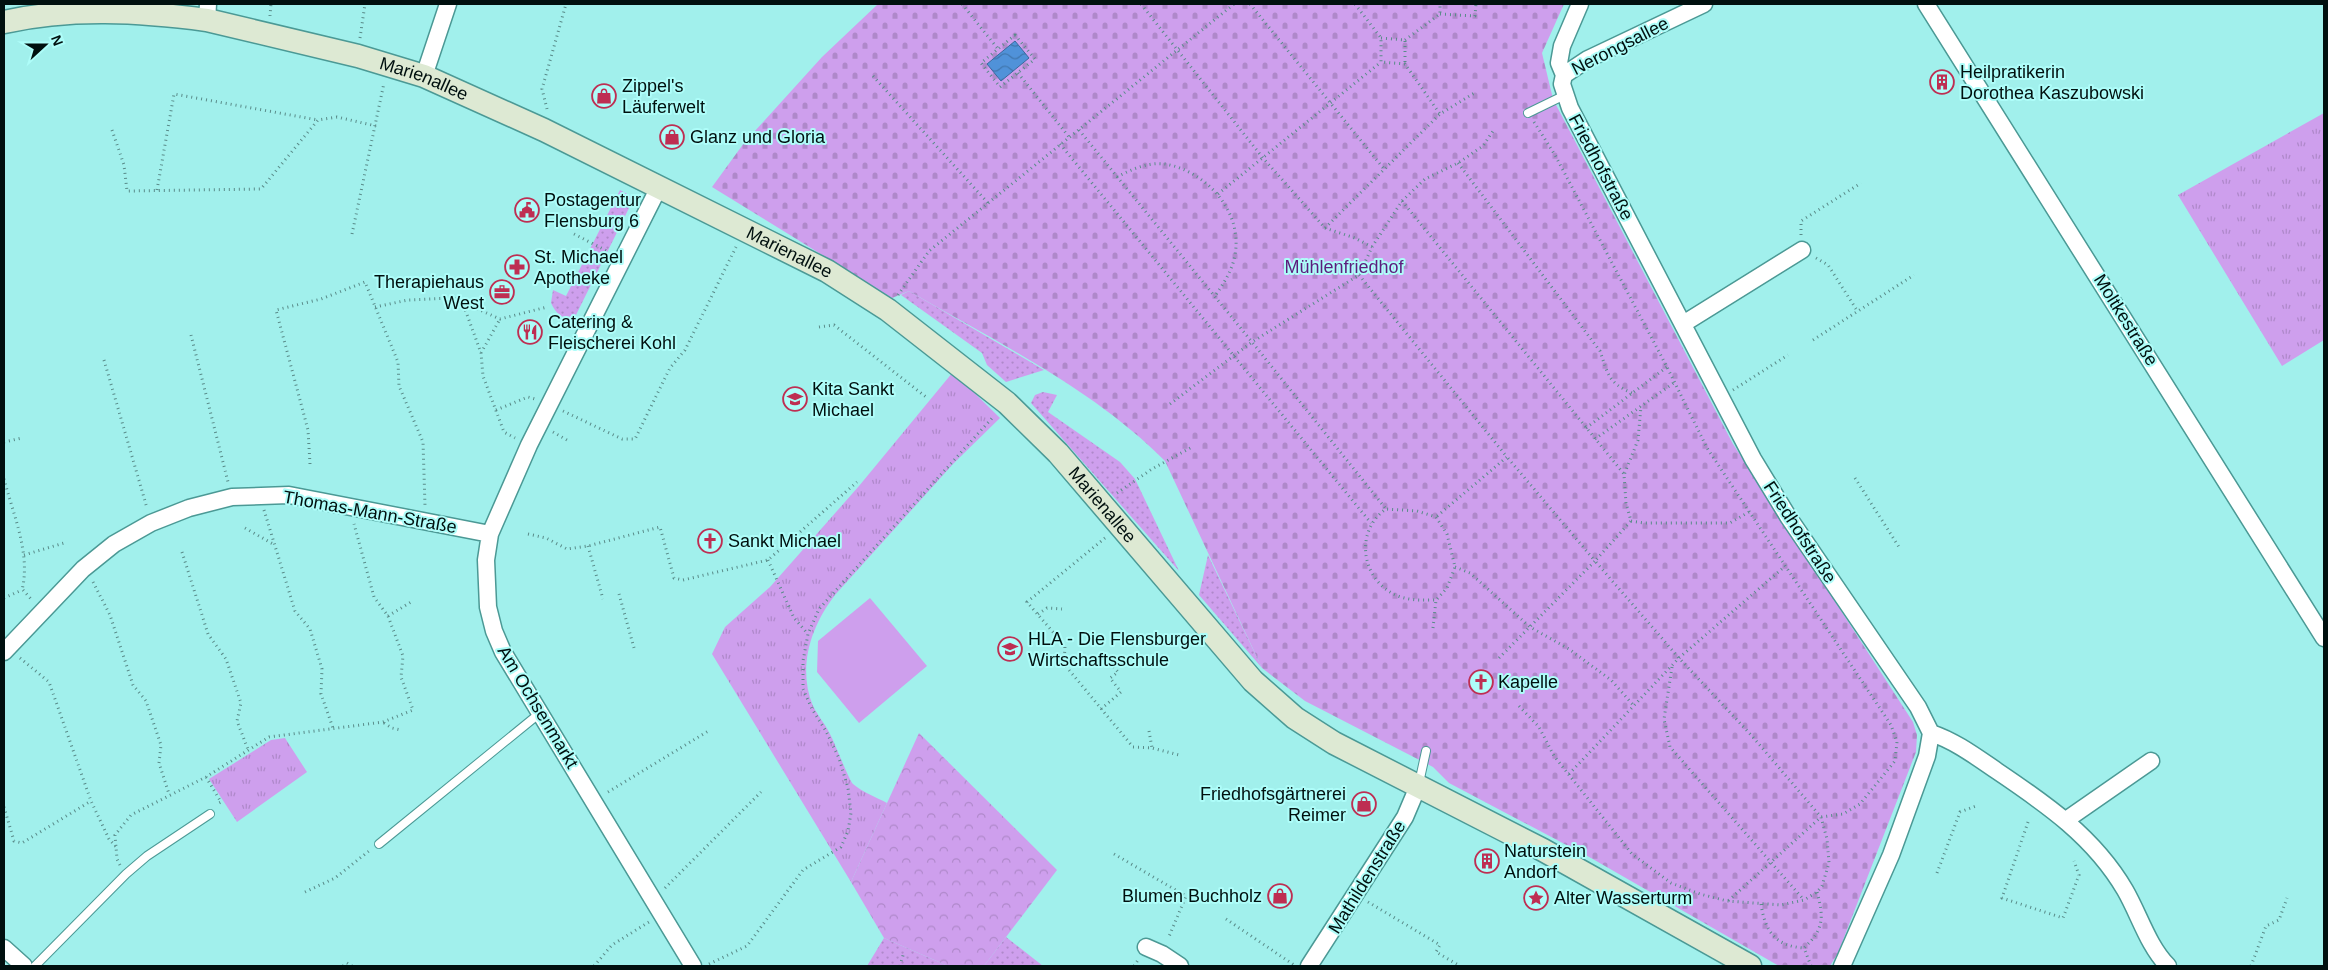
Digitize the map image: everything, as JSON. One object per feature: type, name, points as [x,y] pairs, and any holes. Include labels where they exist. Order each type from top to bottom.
[{"type":"main road","name":"Marienallee","points":[[4,22],[68,12],[208,12],[388,65],[424,76],[544,130],[827,271],[888,310],[1007,403],[1058,453],[1253,681],[1295,718],[1334,743],[1419,784],[1543,850],[1750,966]]},
{"type":"street","points":[[424,76],[448,4]]},
{"type":"street","name":"Friedhofstraße","points":[[1580,4],[1562,46],[1559,63],[1564,75],[1562,84],[1565,95],[1720,398],[1789,518],[1918,707],[1930,733]]},
{"type":"street","name":"Nerongsallee","points":[[1564,75],[1588,59],[1704,4]]},
{"type":"street","name":"Moltkestraße","points":[[1926,4],[2324,638]]},
{"type":"street","name":"Am Ochsenmarkt","points":[[659,187],[529,444],[490,534],[486,583],[488,607],[494,631],[504,652],[694,966]]},
{"type":"street","points":[[1683,324],[1802,250]]},
{"type":"street","name":"Thomas-Mann-Straße","points":[[6,650],[83,569],[114,544],[151,523],[189,508],[232,497],[289,495],[490,534]]},
{"type":"street","points":[[1842,966],[1891,855],[1927,756],[1930,733],[1947,738],[1965,750],[2066,820],[2089,842],[2109,866],[2124,889],[2158,954],[2168,966]]},
{"type":"street","points":[[2066,820],[2151,761]]},
{"type":"street","name":"Mathildenstraße","points":[[1310,966],[1405,817],[1419,784]]},
{"type":"street","points":[[1146,947],[1162,954],[1180,966]]},
{"type":"street","points":[[4,948],[24,966]]},
{"type":"lane","points":[[1528,113],[1565,95]]},
{"type":"lane","points":[[379,844],[540,713]]},
{"type":"lane","points":[[1419,784],[1426,750]]},
{"type":"lane","points":[[35,966],[126,874],[147,856],[210,814]]},
{"type":"path","points":[[358,56],[365,4]]},
{"type":"path","points":[[547,109],[542,89],[566,4]]},
{"type":"path","points":[[962,4],[998,49]]},
{"type":"path","points":[[1141,4],[1263,158],[1325,228],[1355,238],[1372,247]]},
{"type":"path","points":[[888,310],[929,252],[1234,4]]},
{"type":"path","points":[[1250,4],[1384,169]]},
{"type":"path","points":[[1355,4],[1380,38],[1381,62]]},
{"type":"path","points":[[1440,4],[1440,14]]},
{"type":"path","points":[[1380,38],[1405,40],[1440,14],[1475,16],[1476,4]]},
{"type":"path","points":[[1015,35],[1035,59],[1000,87],[981,63],[998,49],[1015,35]]},
{"type":"path","points":[[1405,40],[1405,64],[1440,114]]},
{"type":"path","points":[[1218,194],[1381,62],[1405,64]]},
{"type":"path","points":[[352,234],[388,65]]},
{"type":"path","points":[[1018,73],[1069,137]]},
{"type":"path","points":[[873,76],[988,203]]},
{"type":"path","points":[[1325,228],[1440,114],[1476,92]]},
{"type":"path","points":[[157,190],[174,94],[318,120],[337,117],[376,126]]},
{"type":"path","points":[[1528,113],[1555,155],[1668,368],[1707,448],[1890,726],[1898,742],[1895,761],[1860,804],[1843,814],[1821,817],[1728,901]]},
{"type":"path","points":[[112,130],[124,165],[126,190],[261,189],[318,120]]},
{"type":"path","points":[[1078,130],[1215,296],[1386,510]]},
{"type":"path","points":[[1170,404],[1252,342],[1359,275],[1372,247],[1402,201],[1425,179],[1458,163],[1482,146],[1493,132]]},
{"type":"path","points":[[1060,144],[1371,523]]},
{"type":"path","points":[[1458,163],[1600,351],[1609,376],[1617,387],[1632,393]]},
{"type":"path","points":[[1117,177],[1135,168],[1164,164],[1194,174],[1206,181],[1218,194],[1229,214],[1235,232],[1235,254],[1230,273],[1215,296]]},
{"type":"path","points":[[1858,312],[1828,265],[1802,250],[1801,221],[1861,183]]},
{"type":"path","points":[[1402,201],[1624,475]]},
{"type":"path","points":[[496,410],[528,397],[549,404],[622,439],[635,439],[670,368],[685,350],[745,229]]},
{"type":"path","points":[[574,234],[623,259]]},
{"type":"path","points":[[1813,340],[1914,274]]},
{"type":"path","points":[[1359,275],[1507,457],[1595,561],[1679,658],[1752,736],[1821,817],[1827,839],[1829,863],[1822,886],[1818,892],[1796,904],[1760,904],[1728,901],[1700,894],[1671,883],[1632,854],[1554,756],[1539,727],[1519,706]]},
{"type":"path","points":[[310,464],[308,430],[276,310],[321,299],[366,282],[398,362],[399,386],[423,442],[425,522]]},
{"type":"path","points":[[375,307],[408,300],[453,298],[500,319],[547,307]]},
{"type":"path","points":[[462,301],[481,353],[483,376],[504,432],[529,444]]},
{"type":"path","points":[[481,353],[500,319]]},
{"type":"path","points":[[819,327],[834,325],[926,397]]},
{"type":"path","points":[[191,335],[232,497]]},
{"type":"path","points":[[1720,398],[1788,354]]},
{"type":"path","points":[[104,360],[151,523]]},
{"type":"path","points":[[1586,428],[1668,368]]},
{"type":"path","points":[[1595,439],[1674,382]]},
{"type":"path","points":[[703,966],[747,946],[803,870],[841,847],[848,831],[851,813],[848,788],[839,758],[803,689],[803,660],[808,634],[819,609],[969,441],[1007,403]]},
{"type":"path","points":[[1632,520],[1626,503],[1624,475],[1638,440],[1641,406]]},
{"type":"path","points":[[4,442],[22,438]]},
{"type":"path","points":[[1103,505],[1152,469],[1192,447]]},
{"type":"path","points":[[1436,517],[1507,457]]},
{"type":"path","points":[[1855,478],[1899,548]]},
{"type":"path","points":[[4,479],[24,555],[26,575],[22,590],[4,598]]},
{"type":"path","points":[[528,534],[546,538],[567,549],[588,546],[660,527],[674,578],[683,580],[768,560],[857,482]]},
{"type":"path","points":[[259,495],[295,611],[310,629],[322,669],[321,694],[333,728]]},
{"type":"path","points":[[126,874],[117,859],[115,835],[131,815],[169,794],[206,777],[269,738],[384,722],[413,710],[401,677],[403,656],[388,616],[374,596],[354,527],[356,508]]},
{"type":"path","points":[[1433,628],[1436,600],[1447,588],[1455,567],[1447,534],[1436,517],[1399,508],[1386,510],[1371,523],[1366,534],[1365,549],[1369,569],[1379,583],[1396,596],[1413,600],[1436,600]]},
{"type":"path","points":[[1632,520],[1644,524],[1730,523],[1748,512]]},
{"type":"path","points":[[1498,658],[1595,561],[1632,520]]},
{"type":"path","points":[[1120,525],[1027,602],[1065,646],[1064,664],[1133,747],[1152,748],[1179,756]]},
{"type":"path","points":[[245,528],[274,544]]},
{"type":"path","points":[[24,555],[64,543]]},
{"type":"path","points":[[588,546],[603,599]]},
{"type":"path","points":[[182,552],[208,634],[226,659],[241,702],[237,721],[249,752]]},
{"type":"path","points":[[768,560],[794,618],[808,634]]},
{"type":"path","points":[[1455,567],[1470,573],[1530,627],[1597,669],[1611,680],[1634,706]]},
{"type":"path","points":[[1569,774],[1679,658],[1784,567]]},
{"type":"path","points":[[83,569],[95,585],[110,615],[133,685],[146,701],[161,745],[159,763],[169,794]]},
{"type":"path","points":[[619,594],[634,648]]},
{"type":"path","points":[[388,616],[411,602]]},
{"type":"path","points":[[1038,614],[1047,608],[1062,609]]},
{"type":"path","points":[[6,650],[49,682],[91,801],[116,847]]},
{"type":"path","points":[[1101,708],[1121,692],[1110,678],[1118,672],[1108,660]]},
{"type":"path","points":[[1672,666],[1664,719],[1670,747],[1804,900]]},
{"type":"path","points":[[384,722],[392,728],[401,730]]},
{"type":"path","points":[[594,800],[710,730]]},
{"type":"path","points":[[1149,731],[1152,748]]},
{"type":"path","points":[[206,777],[221,802],[211,808],[210,814]]},
{"type":"path","points":[[653,898],[697,858],[761,792]]},
{"type":"path","points":[[4,807],[14,841],[22,843],[91,801]]},
{"type":"path","points":[[1937,873],[1960,812],[1976,806]]},
{"type":"path","points":[[2028,822],[2002,898],[2063,918],[2079,875],[2074,861]]},
{"type":"path","points":[[305,892],[335,878],[379,844]]},
{"type":"path","points":[[1114,854],[1186,896],[1162,954]]},
{"type":"path","points":[[1760,904],[1763,923],[1775,938],[1789,947],[1804,948],[1817,936],[1822,923],[1818,892]]},
{"type":"path","points":[[1357,895],[1440,945],[1436,952],[1460,966]]},
{"type":"path","points":[[2251,966],[2266,926],[2279,920],[2287,898]]},
{"type":"path","points":[[594,966],[612,945],[663,914]]},
{"type":"path","points":[[1226,919],[1296,966]]},
{"type":"path","points":[[1804,948],[1811,966]]},
{"type":"path","points":[[900,966],[904,952]]},
{"type":"path","points":[[343,966],[347,963],[352,966]]},
{"type":"green space","name":"Mühlenfriedhof","points":[[878,4],[1564,4],[1542,53],[1553,99],[1733,444],[1913,722],[1917,735],[1916,752],[1838,953],[1830,966],[1779,966],[1591,858],[1449,783],[1433,767],[1305,701],[1262,668],[1165,461],[1137,435],[1076,389],[1010,348],[909,291],[892,298],[712,187],[744,143],[822,57]]},
{"type":"green space","points":[[2324,113],[2324,340],[2282,366],[2178,195]]},
{"type":"green space","points":[[620,190],[634,198],[573,321],[560,315],[555,310],[551,303],[553,290],[566,296]]},
{"type":"green space","points":[[909,291],[1044,370],[1006,382],[987,365],[982,353],[901,295]]},
{"type":"green space","points":[[953,372],[1000,418],[953,464],[835,595],[819,620],[809,648],[806,677],[808,691],[813,706],[829,732],[848,776],[853,784],[887,803],[851,882],[712,654],[725,627],[770,587],[859,486]]},
{"type":"green space","points":[[1043,392],[1057,395],[1048,412],[1120,462],[1135,479],[1179,571],[1031,403],[1035,395]]},
{"type":"green space","points":[[1208,555],[1262,668],[1199,595]]},
{"type":"green space","points":[[870,598],[927,666],[859,723],[817,672],[818,641]]},
{"type":"green space","points":[[919,733],[1057,870],[984,966],[948,966],[884,938],[851,882]]},
{"type":"green space","points":[[285,738],[307,772],[237,822],[209,779],[271,740]]},
{"type":"green space","points":[[1006,937],[1043,966],[984,966]]},
{"type":"green space","points":[[884,938],[948,966],[867,966]]},
{"type":"water","points":[[1015,41],[1029,58],[1001,81],[987,64]]},
{"type":"place","name":"Heilpratikerin Dorothea Kaszubowski","points":[[1942,82]]},
{"type":"place","name":"Zippel's Läuferwelt","points":[[604,96]]},
{"type":"place","name":"Glanz und Gloria","points":[[672,137]]},
{"type":"place","name":"Postagentur Flensburg 6","points":[[527,210]]},
{"type":"place","name":"St. Michael Apotheke","points":[[517,267]]},
{"type":"place","name":"Therapiehaus West","points":[[502,292]]},
{"type":"place","name":"Catering & Fleischerei Kohl","points":[[530,332]]},
{"type":"place","name":"Kita Sankt Michael","points":[[795,399]]},
{"type":"place","name":"Sankt Michael","points":[[710,541]]},
{"type":"place","name":"HLA - Die Flensburger Wirtschaftsschule","points":[[1010,649]]},
{"type":"place","name":"Kapelle","points":[[1481,682]]},
{"type":"place","name":"Friedhofsgärtnerei Reimer","points":[[1364,804]]},
{"type":"place","name":"Naturstein Andorf","points":[[1487,861]]},
{"type":"place","name":"Blumen Buchholz","points":[[1280,896]]},
{"type":"place","name":"Alter Wasserturm","points":[[1536,898]]}]
